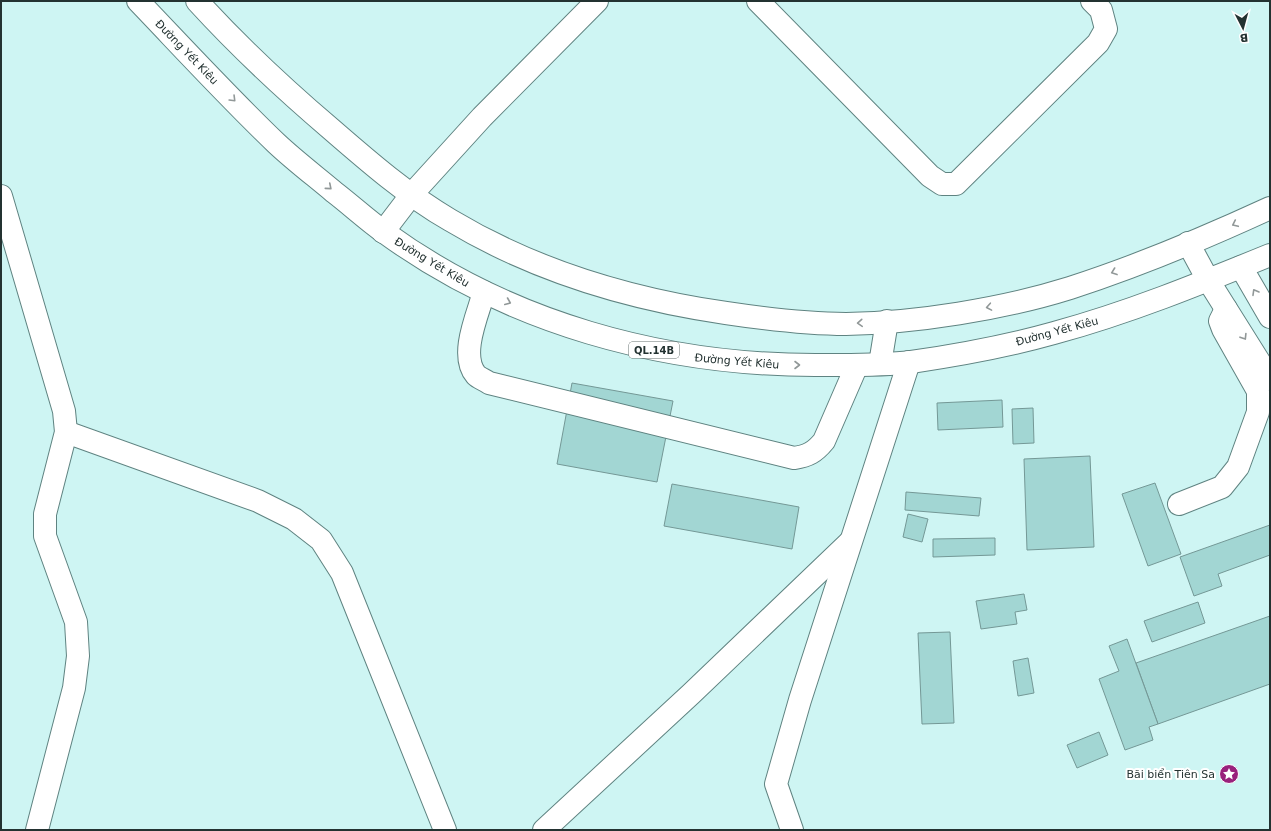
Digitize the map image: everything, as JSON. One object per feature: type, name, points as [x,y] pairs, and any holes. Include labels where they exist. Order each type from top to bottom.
[{"type":"main road","name":"Đường Yết Kiêu","points":[[138,1],[277,144],[383,232],[429,262],[484,292],[554,322],[624,343],[685,356],[768,365],[857,366],[909,362],[988,348],[1053,333],[1119,314],[1270,255]]},
{"type":"main road","points":[[197,1],[224,30],[310,111],[375,167],[448,219],[488,241],[545,268],[597,285],[689,308],[769,320],[846,324],[926,318],[1002,305],[1069,288],[1138,264],[1270,208]]},
{"type":"main road","points":[[383,232],[412,194],[482,117],[597,1]]},
{"type":"main road","points":[[758,1],[930,176],[942,184],[956,184],[1098,43],[1106,29],[1101,10],[1092,1]]},
{"type":"main road","points":[[1,196],[64,411],[66,432],[45,514],[45,536],[76,622],[78,656],[74,688],[37,830]]},
{"type":"main road","points":[[1188,243],[1208,280],[1270,379]]},
{"type":"main road","points":[[1241,267],[1270,317]]},
{"type":"main road","points":[[484,292],[468,348],[469,363],[476,375],[489,383],[794,458],[806,456],[816,450],[824,441],[857,366]]},
{"type":"main road","points":[[1179,504],[1222,486],[1238,467],[1258,412],[1258,391],[1220,321],[1226,309]]},
{"type":"main road","points":[[880,364],[887,321]]},
{"type":"main road","points":[[792,830],[776,784],[800,700],[909,362]]},
{"type":"main road","points":[[66,432],[258,501],[294,519],[321,540],[342,573],[445,830]]},
{"type":"main road","points":[[544,830],[691,694],[852,540]]},
{"type":"building","points":[[572,383],[673,401],[657,482],[557,464]]},
{"type":"building","points":[[1002,400],[1003,427],[938,430],[937,403]]},
{"type":"building","points":[[1033,408],[1034,443],[1013,444],[1012,409]]},
{"type":"building","points":[[1090,456],[1094,547],[1027,550],[1024,459]]},
{"type":"building","points":[[1155,483],[1181,554],[1148,566],[1122,494]]},
{"type":"building","points":[[672,484],[799,507],[792,549],[664,526]]},
{"type":"building","points":[[906,492],[981,498],[979,516],[905,510]]},
{"type":"building","points":[[908,514],[928,519],[922,542],[903,537]]},
{"type":"building","points":[[1270,525],[1270,555],[1218,574],[1222,586],[1194,596],[1180,557]]},
{"type":"building","points":[[995,538],[995,555],[933,557],[933,539]]},
{"type":"building","points":[[1024,594],[1027,610],[1015,612],[1017,624],[981,629],[976,601]]},
{"type":"building","points":[[1198,602],[1205,623],[1152,642],[1144,621]]},
{"type":"building","points":[[1270,616],[1270,684],[1158,724],[1136,663]]},
{"type":"building","points":[[950,632],[954,723],[922,724],[918,633]]},
{"type":"building","points":[[1127,639],[1158,724],[1149,727],[1153,740],[1125,750],[1099,679],[1119,671],[1109,646]]},
{"type":"building","points":[[1028,658],[1034,693],[1018,696],[1013,661]]},
{"type":"building","points":[[1099,732],[1108,755],[1077,768],[1067,745]]},
{"type":"place","name":"Bãi biển Tiên Sa","points":[[1229,774]]}]
